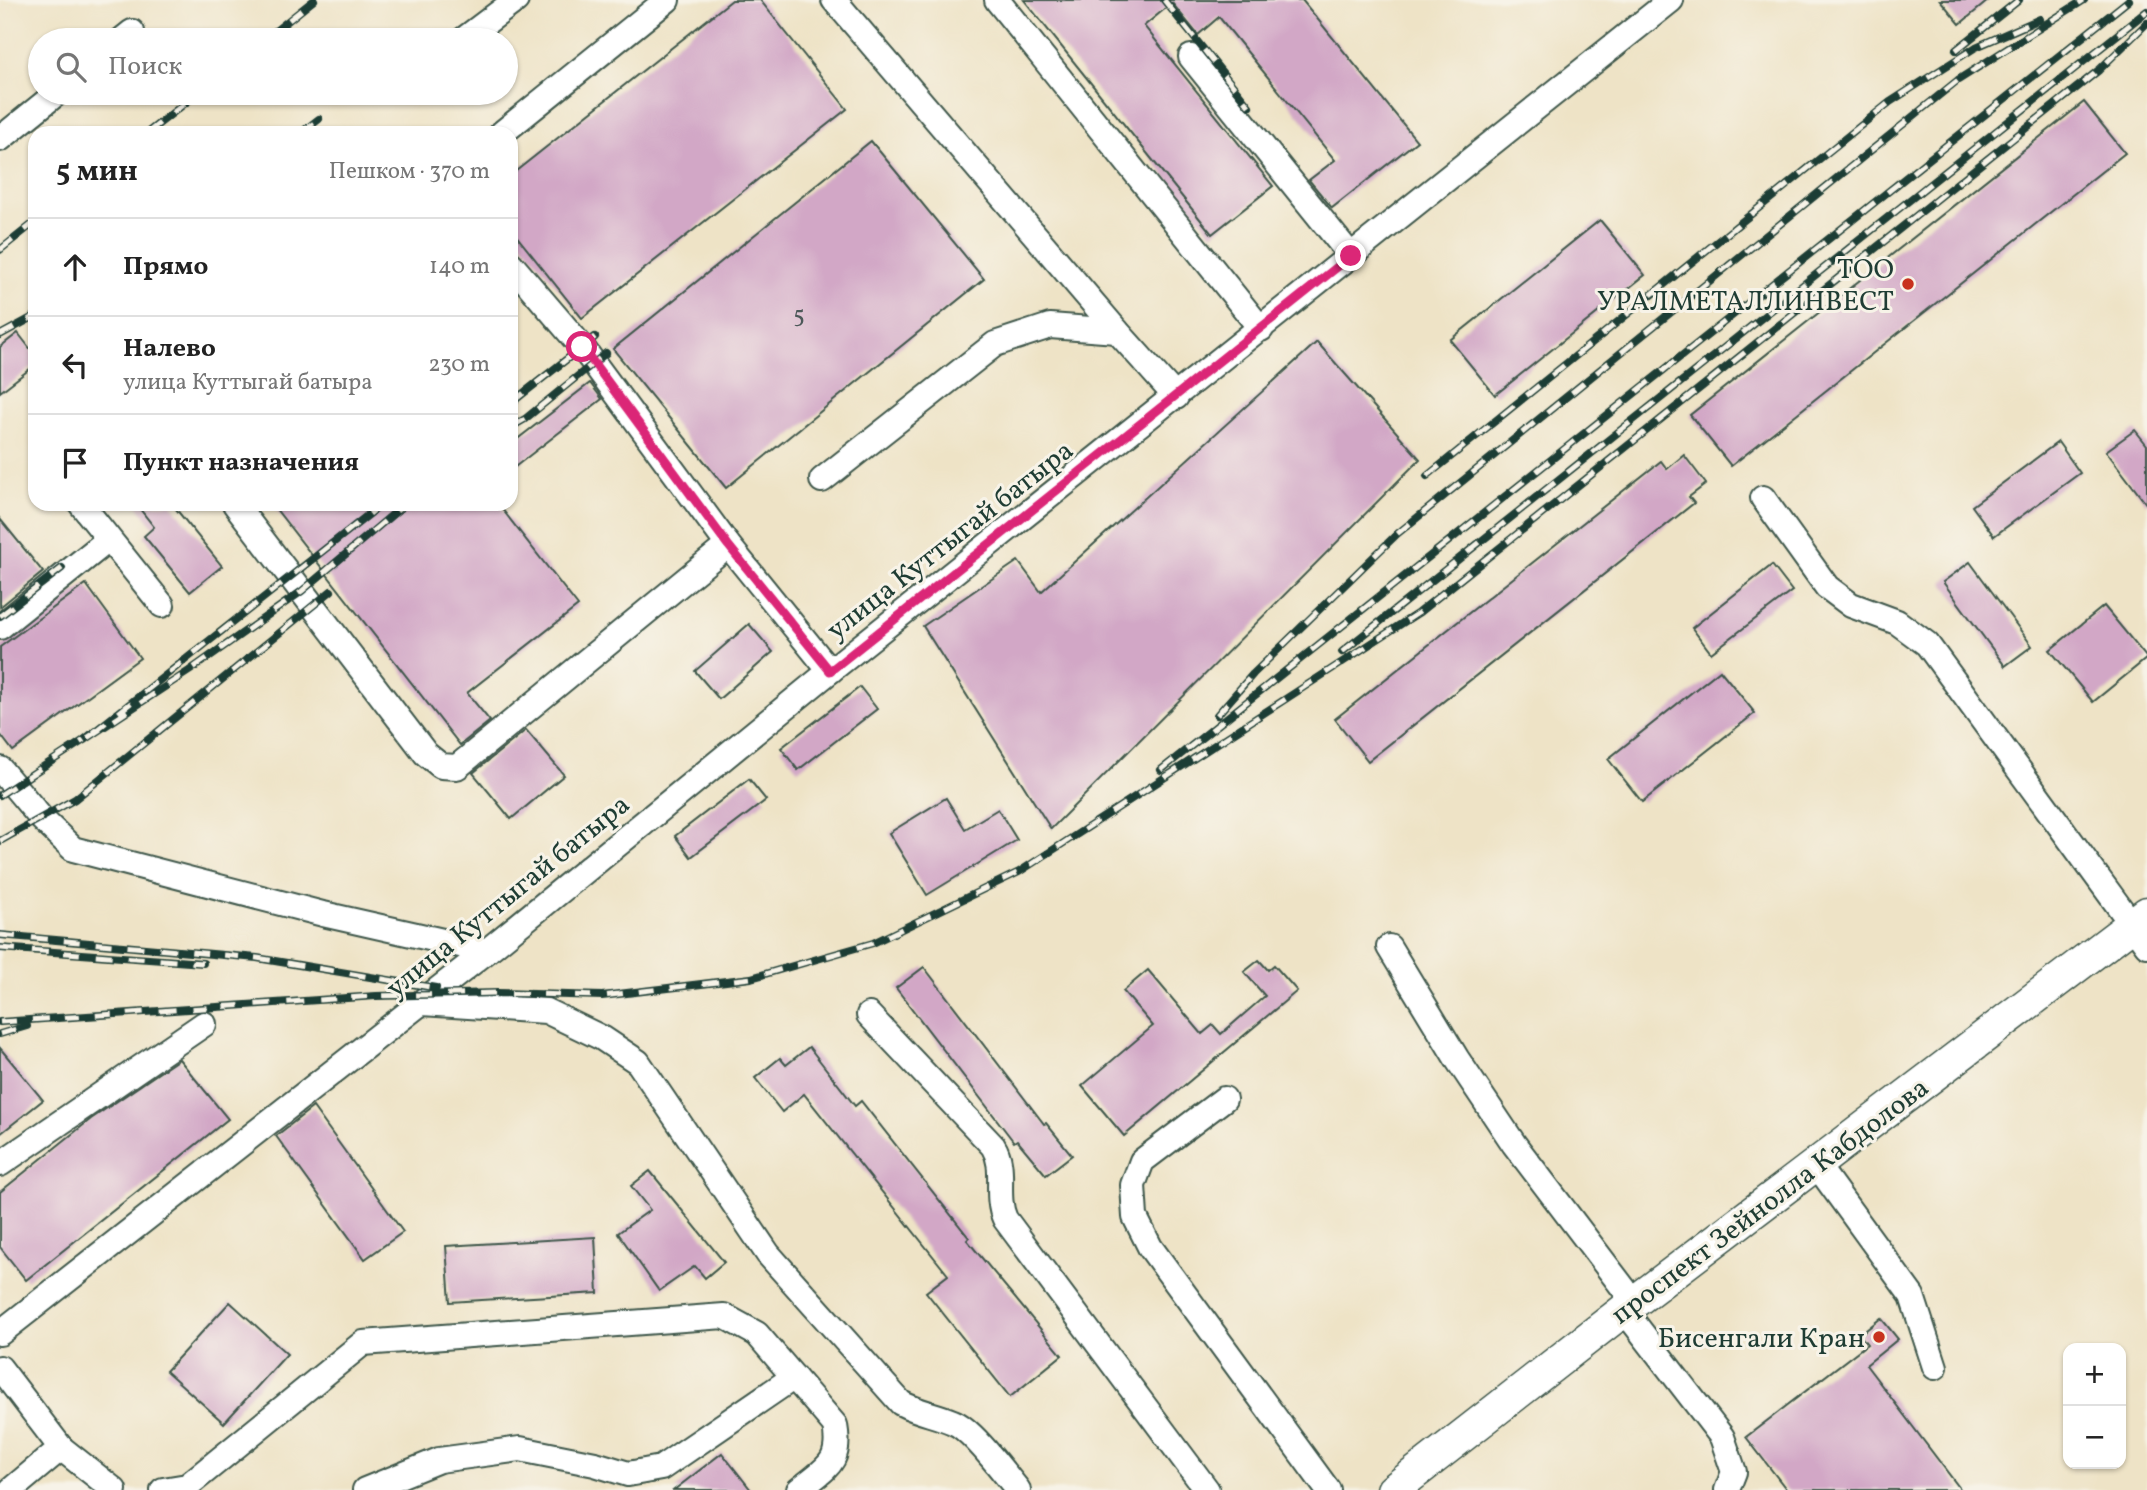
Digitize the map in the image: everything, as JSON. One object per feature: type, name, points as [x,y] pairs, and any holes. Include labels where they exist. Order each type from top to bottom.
[{"type":"main road","name":"проспект Зейнолла Кабдолова","points":[[1393,1490],[1816,1164],[2142,927]]},
{"type":"street","points":[[479,28],[516,0]]},
{"type":"street","points":[[511,126],[667,0]]},
{"type":"street","points":[[834,0],[1176,397]]},
{"type":"street","points":[[997,0],[1261,329]]},
{"type":"street","name":"улица Куттыгай батыра","points":[[0,1333],[422,1003],[830,671],[1671,0]]},
{"type":"street","points":[[1191,57],[1351,256]]},
{"type":"street","points":[[0,139],[42,105]]},
{"type":"street","points":[[518,272],[582,347],[728,545],[830,671]]},
{"type":"street","points":[[822,480],[995,344],[1050,326],[1117,331]]},
{"type":"street","points":[[1763,498],[1826,587],[1851,605],[1898,622],[1927,645],[2142,927]]},
{"type":"street","points":[[86,511],[162,605]]},
{"type":"street","points":[[240,511],[426,754],[441,766],[457,767],[728,545]]},
{"type":"street","points":[[0,627],[108,540]]},
{"type":"street","points":[[0,769],[41,818],[73,849],[323,914],[487,951]]},
{"type":"street","points":[[1389,947],[1457,1059],[1514,1144],[1722,1437],[1734,1472],[1727,1490]]},
{"type":"street","points":[[422,1003],[546,1011],[601,1038],[638,1062],[777,1264],[901,1403],[920,1413],[956,1422],[970,1434],[1018,1490]]},
{"type":"street","points":[[869,1015],[993,1146],[1000,1158],[999,1206],[1004,1219],[1207,1490]]},
{"type":"street","points":[[0,1164],[204,1024]]},
{"type":"street","points":[[1224,1099],[1142,1161],[1133,1185],[1135,1217],[1150,1247],[1328,1490]]},
{"type":"street","points":[[1816,1164],[1912,1296],[1935,1367]]},
{"type":"street","points":[[183,1489],[363,1343],[724,1316],[757,1334],[835,1424],[838,1443],[834,1461],[799,1490]]},
{"type":"street","points":[[0,1368],[61,1448],[114,1490]]},
{"type":"street","points":[[365,1490],[439,1460],[520,1449],[595,1464],[628,1474],[662,1468],[794,1377]]},
{"type":"street","points":[[11,1490],[61,1448]]},
{"type":"building","points":[[732,0],[760,0],[847,109],[582,318],[518,238],[518,169]]},
{"type":"building","points":[[1024,0],[1302,0],[1417,141],[1332,208],[1309,180],[1335,160],[1219,17],[1198,35],[1172,3],[1144,26],[1273,186],[1212,234]]},
{"type":"building","points":[[1940,0],[1989,0],[1960,24]]},
{"type":"building","name":"ТОО УРАЛМЕТАЛЛИНВЕСТ","points":[[2084,102],[2125,153],[1731,466],[1690,415]]},
{"type":"building","points":[[871,141],[984,279],[726,488],[613,349]]},
{"type":"building","points":[[1600,220],[1645,275],[1495,395],[1450,340]]},
{"type":"building","points":[[18,333],[28,346],[28,370],[0,392],[0,347]]},
{"type":"building","points":[[1317,342],[1420,459],[1051,829],[923,626],[1018,561],[1041,592]]},
{"type":"building","points":[[590,383],[602,399],[518,465],[518,439]]},
{"type":"building","points":[[2135,430],[2147,445],[2147,505],[2106,451]]},
{"type":"building","points":[[2058,442],[2080,473],[1994,536],[1972,506]]},
{"type":"building","points":[[1684,455],[1706,484],[1689,497],[1694,503],[1368,761],[1335,719],[1661,461],[1667,469]]},
{"type":"building","points":[[141,511],[178,511],[222,566],[190,592],[144,536],[154,527]]},
{"type":"building","points":[[277,511],[503,511],[578,606],[467,693],[490,721],[460,745]]},
{"type":"building","points":[[0,519],[43,572],[0,607]]},
{"type":"building","points":[[1970,562],[2032,646],[2005,666],[1943,582]]},
{"type":"building","points":[[1772,565],[1792,591],[1711,653],[1692,628]]},
{"type":"building","points":[[86,584],[140,658],[13,751],[0,734],[0,647]]},
{"type":"building","points":[[2104,606],[2147,658],[2093,702],[2050,650]]},
{"type":"building","points":[[749,624],[773,652],[719,699],[695,671]]},
{"type":"building","points":[[1720,670],[1755,713],[1642,802],[1608,759]]},
{"type":"building","points":[[860,687],[877,709],[798,770],[781,748]]},
{"type":"building","points":[[526,730],[564,775],[511,819],[473,773]]},
{"type":"building","points":[[749,779],[766,800],[691,857],[675,836]]},
{"type":"building","points":[[946,798],[965,829],[998,809],[1017,840],[927,895],[889,833]]},
{"type":"building","points":[[1259,960],[1268,970],[1274,965],[1297,991],[1124,1136],[1082,1086],[1153,1026],[1123,991],[1148,970],[1202,1034],[1213,1025],[1221,1034],[1265,996],[1244,972]]},
{"type":"building","points":[[924,967],[1044,1124],[1046,1123],[1072,1155],[1046,1175],[1017,1140],[1014,1142],[896,988]]},
{"type":"building","points":[[809,1047],[855,1106],[861,1101],[969,1238],[967,1240],[1062,1355],[1010,1397],[926,1292],[948,1275],[804,1094],[782,1112],[755,1078],[780,1058],[786,1065]]},
{"type":"building","points":[[0,1048],[43,1100],[0,1134]]},
{"type":"building","points":[[179,1059],[228,1119],[26,1280],[0,1247],[0,1192],[91,1119]]},
{"type":"building","points":[[313,1107],[403,1232],[365,1259],[276,1136]]},
{"type":"building","points":[[650,1171],[724,1262],[705,1278],[695,1266],[659,1291],[618,1233],[650,1210],[631,1186]]},
{"type":"building","points":[[595,1237],[598,1293],[450,1302],[446,1246]]},
{"type":"building","points":[[230,1302],[287,1354],[224,1423],[166,1371]]},
{"type":"building","points":[[1881,1318],[1898,1339],[1866,1365],[1961,1490],[1787,1490],[1746,1437],[1867,1344],[1860,1335]]},
{"type":"building","points":[[722,1453],[751,1490],[674,1490]]},
{"type":"railway","points":[[279,28],[314,0]]},
{"type":"railway","points":[[1164,0],[1249,106]]},
{"type":"railway","points":[[1956,50],[2019,0]]},
{"type":"railway","points":[[1217,715],[1253,674],[1397,534],[1958,80],[2084,0]]},
{"type":"railway","points":[[1161,770],[2129,0]]},
{"type":"railway","points":[[1342,652],[2147,11]]},
{"type":"railway","points":[[1427,476],[1890,102],[1976,47],[2040,19]]},
{"type":"railway","points":[[0,1022],[376,996],[498,993],[602,996],[751,978],[873,943],[1019,872],[1418,613],[2099,70],[2147,23]]},
{"type":"railway","points":[[156,126],[183,105]]},
{"type":"railway","points":[[310,126],[319,119]]},
{"type":"railway","points":[[0,250],[28,228]]},
{"type":"railway","points":[[0,335],[28,320]]},
{"type":"railway","points":[[518,398],[595,337]]},
{"type":"railway","points":[[518,423],[606,353]]},
{"type":"railway","points":[[373,511],[84,740],[189,671],[302,591],[397,511]]},
{"type":"railway","points":[[0,616],[62,568]]},
{"type":"railway","points":[[0,841],[75,799],[331,591]]},
{"type":"railway","points":[[0,795],[84,740]]},
{"type":"railway","points":[[0,935],[257,958],[436,988]]},
{"type":"railway","points":[[0,948],[203,963]]},
{"type":"railway","points":[[0,1034],[27,1026]]},
{"type":"place","name":"ТОО УРАЛМЕТАЛЛИНВЕСТ","points":[[1908,284]]},
{"type":"place","name":"Бисенгали Кран","points":[[1879,1337]]},
{"type":"route","points":[[582,347],[728,545],[830,671],[1351,256]]}]
